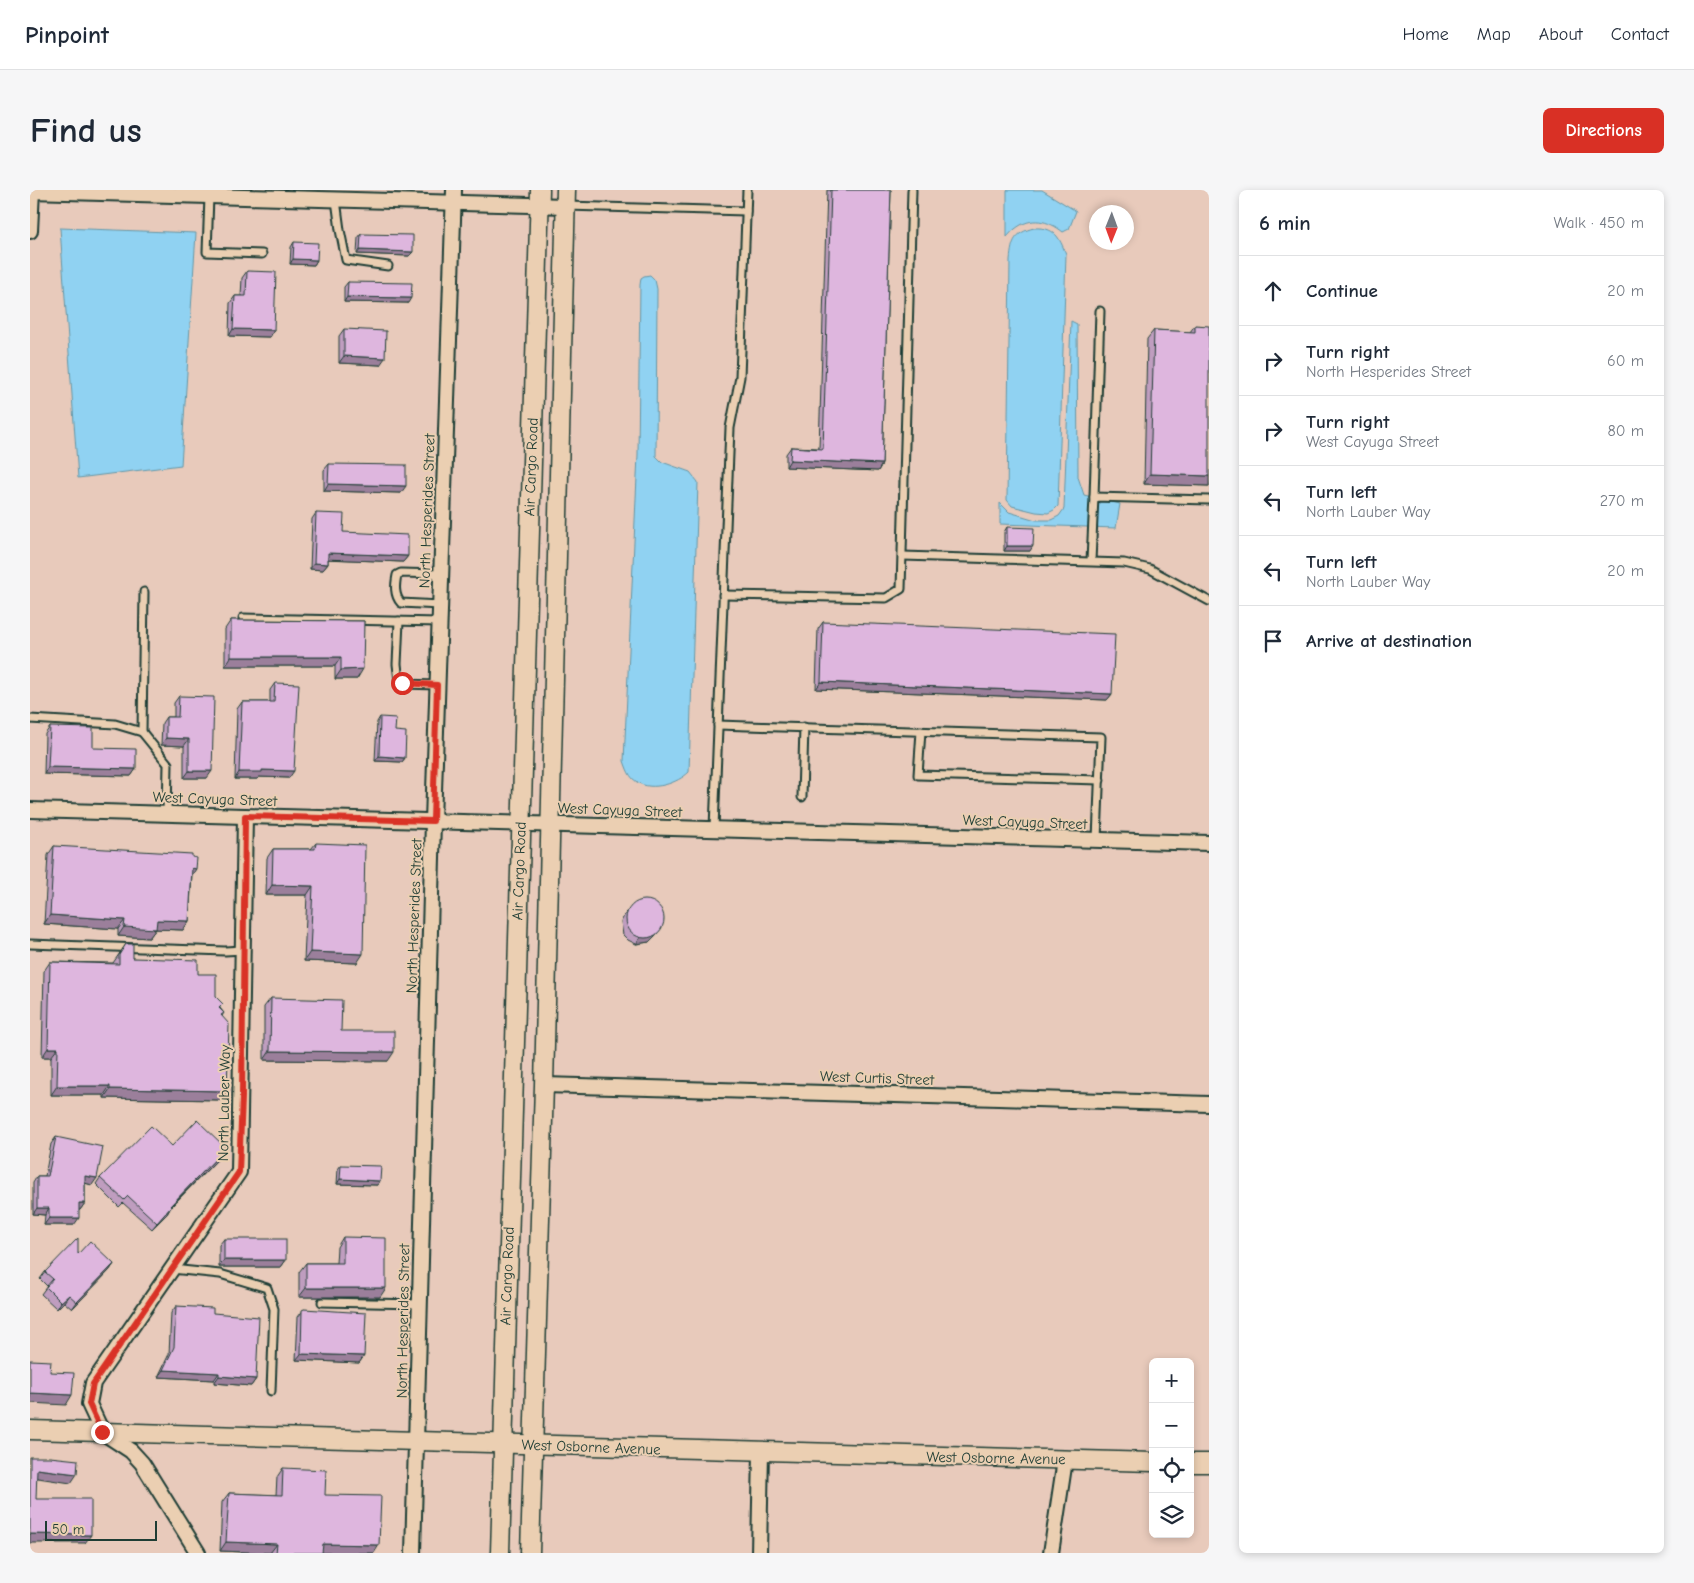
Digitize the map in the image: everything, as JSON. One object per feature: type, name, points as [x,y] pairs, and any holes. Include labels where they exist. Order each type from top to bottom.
[{"type":"street","points":[[30,231],[31,191],[208,196],[252,194],[336,200],[453,196],[566,198]]},
{"type":"street","name":"North Hesperides Street","points":[[412,1553],[453,196]]},
{"type":"street","name":"Air Cargo Road","points":[[500,1553],[520,823],[540,198]]},
{"type":"street","name":"Air Cargo Road","points":[[530,1553],[551,824],[566,198]]},
{"type":"street","name":"West Cayuga Street","points":[[30,810],[1209,843]]},
{"type":"street","name":"North Lauber Way","points":[[102,1432],[89,1404],[93,1384],[239,1172],[245,816]]},
{"type":"street","name":"West Curtis Street","points":[[544,1085],[1209,1104]]},
{"type":"street","name":"West Osborne Avenue","points":[[30,1430],[1149,1462]]},
{"type":"street","points":[[102,1432],[131,1452],[142,1463],[198,1553]]},
{"type":"street","points":[[759,1553],[761,1452]]},
{"type":"street","points":[[1051,1553],[1065,1460]]},
{"type":"street","points":[[1194,1463],[1209,1463]]},
{"type":"lane","points":[[714,828],[730,428],[740,377],[747,190]]},
{"type":"lane","points":[[723,595],[886,598],[901,589],[912,190]]},
{"type":"lane","points":[[208,196],[207,252],[262,254]]},
{"type":"lane","points":[[566,198],[746,211]]},
{"type":"lane","points":[[336,200],[346,260],[388,266]]},
{"type":"lane","points":[[1091,562],[1100,310]]},
{"type":"lane","points":[[1094,497],[1209,500]]},
{"type":"lane","points":[[903,556],[1124,562],[1150,569],[1209,600]]},
{"type":"lane","points":[[440,605],[401,603],[397,599],[396,578],[401,573],[441,574]]},
{"type":"lane","points":[[142,732],[144,592]]},
{"type":"lane","points":[[243,618],[440,622]]},
{"type":"lane","points":[[399,621],[398,680],[403,684],[437,685]]},
{"type":"lane","points":[[30,719],[115,724],[142,732],[168,764],[167,814]]},
{"type":"lane","points":[[718,725],[1101,737],[1097,840]]},
{"type":"lane","points":[[802,797],[804,728]]},
{"type":"lane","points":[[921,731],[918,775],[1100,780]]},
{"type":"lane","points":[[30,944],[215,951],[244,950]]},
{"type":"lane","points":[[172,1269],[220,1274],[267,1288],[274,1309],[272,1391]]},
{"type":"lane","points":[[322,1302],[419,1304]]},
{"type":"water","points":[[1007,190],[1042,190],[1076,211],[1069,229],[1063,232],[1045,222],[1033,221],[1021,225],[1007,237]]},
{"type":"water","points":[[60,228],[196,233],[181,465],[78,478]]},
{"type":"water","points":[[1034,228],[1052,231],[1066,254],[1058,506],[1048,513],[1012,506],[1007,500],[1010,260],[1013,243],[1018,235]]},
{"type":"water","points":[[650,275],[655,280],[657,289],[656,456],[662,462],[690,472],[698,482],[689,772],[672,783],[657,786],[643,785],[634,780],[624,761],[638,455],[640,285],[641,278]]},
{"type":"water","points":[[1071,321],[1077,324],[1078,477],[1084,495],[1120,504],[1116,528],[1000,524],[1000,503],[1009,512],[1036,520],[1051,520],[1059,516],[1064,509]]},
{"type":"building","points":[[831,190],[891,190],[882,464],[790,460],[791,447],[823,449]]},
{"type":"building","points":[[361,234],[413,235],[413,252],[360,250]]},
{"type":"building","points":[[294,242],[318,243],[317,260],[293,259]]},
{"type":"building","points":[[247,271],[276,272],[274,330],[233,329],[235,296],[246,296]]},
{"type":"building","points":[[348,282],[412,283],[411,298],[347,297]]},
{"type":"building","points":[[1195,325],[1209,326],[1209,476],[1150,474],[1154,330],[1195,332]]},
{"type":"building","points":[[344,329],[386,331],[385,358],[344,356]]},
{"type":"building","points":[[329,464],[406,465],[406,486],[328,484]]},
{"type":"building","points":[[316,513],[344,514],[343,532],[408,535],[408,556],[328,553],[328,564],[314,563]]},
{"type":"building","points":[[1007,527],[1034,528],[1033,546],[1007,546]]},
{"type":"building","points":[[231,620],[364,621],[363,669],[341,670],[341,657],[231,657]]},
{"type":"building","points":[[823,622],[1115,634],[1112,694],[821,682]]},
{"type":"building","points":[[275,683],[299,684],[294,771],[262,770],[262,772],[239,772],[242,702],[274,702]]},
{"type":"building","points":[[179,696],[214,697],[212,771],[189,771],[189,739],[166,738],[166,717],[178,717]]},
{"type":"building","points":[[380,717],[396,718],[395,731],[406,732],[405,758],[379,756]]},
{"type":"building","points":[[50,727],[93,728],[93,748],[136,749],[136,769],[48,767]]},
{"type":"building","points":[[316,843],[365,845],[363,954],[310,952],[313,886],[272,885],[273,849],[315,849]]},
{"type":"building","points":[[54,846],[192,854],[192,857],[197,858],[196,869],[192,868],[189,921],[157,920],[156,929],[124,927],[125,920],[50,915]]},
{"type":"building","points":[[645,900],[658,906],[664,919],[658,932],[645,938],[632,932],[626,919],[632,906]]},
{"type":"building","points":[[126,944],[133,944],[133,958],[198,960],[198,974],[216,974],[216,997],[223,1004],[219,1008],[224,1013],[221,1015],[229,1024],[227,1091],[110,1089],[110,1086],[57,1086],[58,1048],[48,1048],[50,962],[119,964],[119,955]]},
{"type":"building","points":[[271,998],[342,1000],[341,1031],[394,1031],[394,1052],[270,1051]]},
{"type":"building","points":[[197,1120],[226,1148],[170,1206],[157,1223],[128,1196],[124,1200],[100,1178],[151,1126],[172,1146]]},
{"type":"building","points":[[56,1137],[103,1147],[97,1178],[85,1176],[85,1203],[79,1203],[79,1218],[49,1218],[49,1208],[37,1208],[37,1176],[48,1176]]},
{"type":"building","points":[[341,1165],[381,1166],[380,1181],[340,1179]]},
{"type":"building","points":[[343,1237],[386,1238],[386,1288],[306,1288],[306,1263],[343,1263]]},
{"type":"building","points":[[78,1238],[78,1254],[90,1241],[114,1264],[77,1302],[69,1295],[61,1302],[46,1287],[53,1279],[45,1272]]},
{"type":"building","points":[[224,1239],[286,1239],[286,1260],[224,1260]]},
{"type":"building","points":[[176,1306],[213,1308],[213,1313],[259,1317],[256,1379],[219,1376],[219,1373],[163,1370],[174,1347]]},
{"type":"building","points":[[302,1310],[366,1313],[364,1356],[301,1354]]},
{"type":"building","points":[[30,1360],[51,1361],[50,1372],[74,1373],[72,1395],[30,1393]]},
{"type":"building","points":[[30,1457],[78,1460],[77,1474],[37,1469],[36,1499],[91,1499],[91,1535],[30,1534]]},
{"type":"building","points":[[283,1468],[326,1470],[325,1495],[381,1496],[379,1545],[323,1544],[322,1553],[276,1553],[277,1544],[226,1542],[229,1493],[282,1495]]},
{"type":"route","points":[[102,1432],[89,1404],[93,1384],[239,1172],[242,1097],[245,816],[433,821],[437,685],[402,683]]}]
